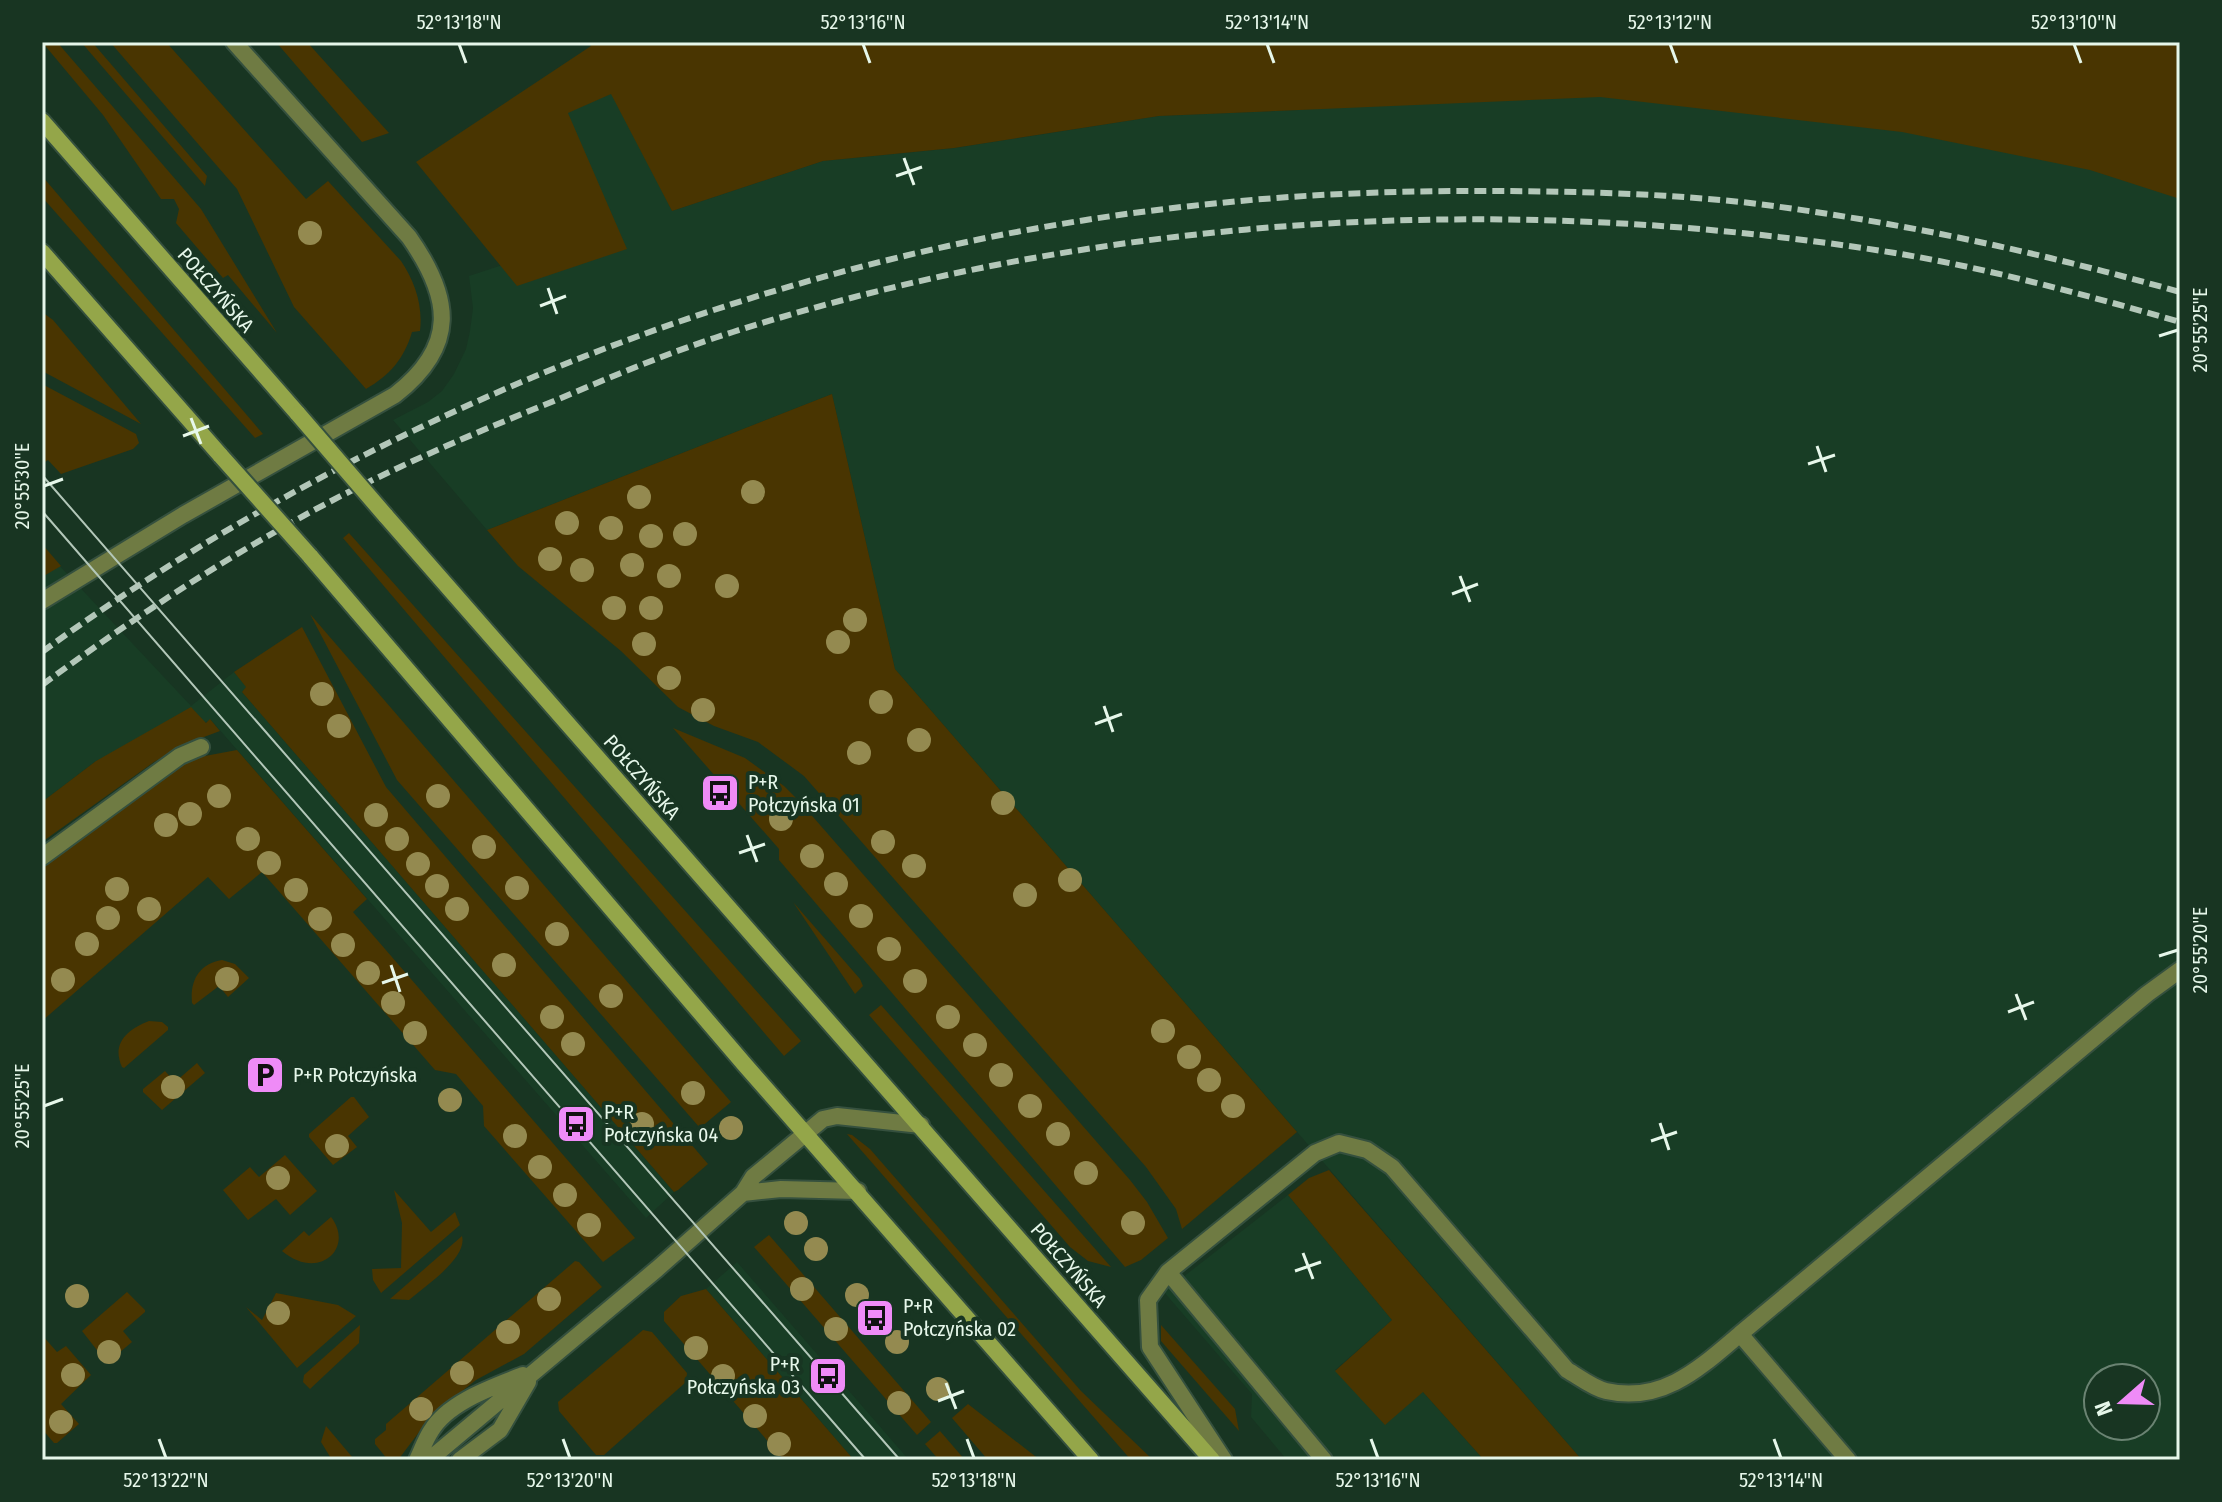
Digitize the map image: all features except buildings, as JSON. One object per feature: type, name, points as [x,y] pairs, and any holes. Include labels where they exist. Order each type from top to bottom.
[{"type":"main road","name":"POŁCZYŃSKA","points":[[42,121],[1212,1460]]},
{"type":"main road","points":[[42,252],[310,556],[745,1065],[1091,1460]]},
{"type":"lane","points":[[42,601],[183,515],[395,395],[414,381],[438,345],[441,304],[436,281],[424,258],[409,237],[234,42]]},
{"type":"lane","points":[[42,857],[180,756],[201,747]]},
{"type":"lane","points":[[1224,1460],[1150,1347],[1148,1300],[1168,1272],[1315,1153],[1339,1143],[1367,1150],[1392,1167],[1567,1370],[1604,1391],[1637,1394],[1665,1389],[1693,1373],[2147,994],[2180,970]]},
{"type":"lane","points":[[429,1460],[743,1193],[753,1177],[823,1119],[837,1116],[921,1125]]},
{"type":"lane","points":[[743,1193],[781,1189],[858,1191]]},
{"type":"lane","points":[[1168,1272],[1324,1460]]},
{"type":"lane","points":[[1740,1334],[1848,1460]]},
{"type":"lane","points":[[417,1460],[432,1428],[455,1408],[472,1396],[535,1370]]},
{"type":"lane","points":[[460,1460],[500,1430],[535,1370]]},
{"type":"shaded area","points":[[42,42],[57,42],[201,209],[277,333],[228,275],[223,278],[176,223],[179,209],[174,199],[161,199],[103,115]]},
{"type":"shaded area","points":[[81,42],[92,42],[207,176],[205,186]]},
{"type":"shaded area","points":[[110,42],[166,42],[306,199],[328,181],[401,261],[417,294],[420,331],[412,332],[400,358],[382,378],[366,389],[294,307],[237,189]]},
{"type":"shaded area","points":[[276,42],[307,42],[389,133],[362,142]]},
{"type":"shaded area","points":[[589,42],[2180,42],[2180,199],[2090,170],[1902,132],[1600,97],[1159,116],[954,148],[823,161],[672,211],[611,94],[568,113],[627,249],[517,286],[416,162],[591,46]]},
{"type":"shaded area","points":[[2180,42],[2180,1460],[1582,1460],[895,669],[832,394],[487,530],[393,420],[428,402],[442,391],[454,374],[466,349],[470,331],[473,308],[469,276],[605,231],[558,109],[611,84],[672,211],[823,161],[955,148],[1159,116],[1299,110]]},
{"type":"shaded area","points":[[42,176],[263,434],[255,438],[42,197]]},
{"type":"shaded area","points":[[42,312],[53,320],[141,424],[42,370]]},
{"type":"shaded area","points":[[42,384],[136,434],[139,443],[133,449],[61,474],[48,460],[45,462],[42,459]]},
{"type":"shaded area","points":[[832,394],[895,669],[1297,1132],[1182,1229],[1176,1209],[1146,1167],[804,776],[758,742],[714,726],[678,707],[621,651],[518,566],[487,530]]},
{"type":"shaded area","points":[[349,533],[801,1041],[784,1056],[343,538]]},
{"type":"shaded area","points":[[42,544],[61,566],[42,577]]},
{"type":"shaded area","points":[[42,547],[191,706],[234,672],[247,687],[242,692],[674,1192],[646,1218],[211,720],[96,761],[42,802]]},
{"type":"shaded area","points":[[310,614],[731,1102],[700,1128],[397,780]]},
{"type":"shaded area","points":[[302,627],[386,787],[708,1164],[678,1190],[674,1192],[242,692],[246,687],[234,672]]},
{"type":"shaded area","points":[[191,707],[206,723],[210,719],[220,731],[185,744],[154,762],[42,842],[42,802],[96,761]]},
{"type":"shaded area","points":[[673,728],[745,758],[784,786],[800,802],[1130,1180],[1168,1238],[1141,1260],[1125,1267],[779,860],[779,849]]},
{"type":"shaded area","points":[[237,750],[367,899],[353,912],[635,1238],[603,1262],[484,1126],[483,1106],[456,1074],[435,1070],[262,872],[229,899],[208,877],[42,1021],[42,866],[175,768],[194,758]]},
{"type":"shaded area","points":[[793,902],[860,979],[863,986],[855,994]]},
{"type":"shaded area","points":[[222,960],[235,964],[249,978],[228,997],[219,986],[194,1005],[193,987],[198,974],[207,965]]},
{"type":"shaded area","points":[[881,1005],[1111,1267],[1088,1261],[1070,1247],[869,1015]]},
{"type":"shaded area","points":[[149,1021],[162,1022],[168,1030],[122,1067],[120,1044],[134,1028]]},
{"type":"shaded area","points":[[197,1063],[205,1073],[162,1110],[143,1092],[165,1071],[175,1082]]},
{"type":"shaded area","points":[[351,1097],[369,1117],[348,1136],[357,1147],[333,1165],[309,1134]]},
{"type":"shaded area","points":[[847,1134],[870,1149],[1081,1391],[1153,1460],[1131,1460]]},
{"type":"shaded area","points":[[285,1155],[317,1191],[290,1215],[276,1199],[248,1220],[223,1190],[250,1167],[259,1177]]},
{"type":"shaded area","points":[[1329,1170],[1582,1460],[1484,1460],[1423,1392],[1385,1425],[1335,1371],[1392,1320],[1288,1195],[1309,1178]]},
{"type":"shaded area","points":[[394,1190],[431,1232],[455,1212],[460,1225],[381,1293],[373,1280],[372,1269],[401,1268],[402,1223]]},
{"type":"shaded area","points":[[1288,1195],[1392,1320],[1335,1370],[1423,1392],[1484,1460],[1287,1460],[1251,1417],[1252,1394],[1164,1292]]},
{"type":"shaded area","points":[[331,1217],[339,1240],[336,1250],[329,1257],[309,1263],[296,1260],[282,1251],[304,1231],[309,1236]]},
{"type":"shaded area","points":[[769,1235],[931,1422],[917,1435],[754,1247]]},
{"type":"shaded area","points":[[462,1236],[458,1253],[434,1279],[409,1300],[390,1299]]},
{"type":"shaded area","points":[[575,1261],[602,1287],[524,1354],[476,1380],[432,1415],[398,1460],[388,1460],[375,1444],[375,1439],[386,1430],[386,1424]]},
{"type":"shaded area","points":[[737,1262],[909,1460],[854,1460],[706,1289]]},
{"type":"shaded area","points":[[706,1289],[854,1460],[784,1460],[664,1321],[664,1312],[681,1296]]},
{"type":"shaded area","points":[[127,1292],[145,1312],[123,1331],[132,1342],[107,1363],[82,1331]]},
{"type":"shaded area","points":[[276,1293],[338,1305],[356,1316],[297,1368],[246,1307],[262,1320]]},
{"type":"shaded area","points":[[360,1325],[359,1343],[310,1389],[303,1382],[304,1375]]},
{"type":"shaded area","points":[[1161,1325],[1235,1409],[1239,1431],[1161,1341]]},
{"type":"shaded area","points":[[643,1330],[652,1332],[687,1373],[686,1382],[604,1455],[596,1455],[559,1411],[558,1402]]},
{"type":"shaded area","points":[[42,1335],[57,1352],[66,1346],[91,1375],[61,1404],[79,1424],[57,1443],[42,1429]]},
{"type":"shaded area","points":[[968,1404],[1040,1460],[988,1460],[952,1418]]},
{"type":"shaded area","points":[[326,1426],[353,1458],[371,1460],[332,1460],[321,1442]]},
{"type":"shaded area","points":[[940,1431],[965,1460],[939,1460],[925,1444]]},
{"type":"tram line","points":[[42,475],[900,1460]]},
{"type":"tram line","points":[[42,511],[866,1460]]},
{"type":"railway","points":[[42,652],[173,563],[310,483],[453,412],[601,350],[753,298],[907,255],[1063,224],[1285,197],[1513,191],[1648,195],[1750,203],[1913,229],[2020,251],[2180,292]]},
{"type":"railway","points":[[42,685],[232,557],[360,486],[456,442],[643,364],[733,332],[875,292],[1018,261],[1163,238],[1309,225],[1456,219],[1602,222],[1749,234],[1895,253],[2038,283],[2180,322]]},
{"type":"place","name":"P+R Połczyńska 01","points":[[720,793]]},
{"type":"place","name":"P+R Połczyńska","points":[[265,1075]]},
{"type":"place","name":"P+R Połczyńska 04","points":[[576,1124]]},
{"type":"place","name":"P+R Połczyńska 02","points":[[875,1318]]},
{"type":"place","name":"P+R Połczyńska 03","points":[[828,1376]]}]
